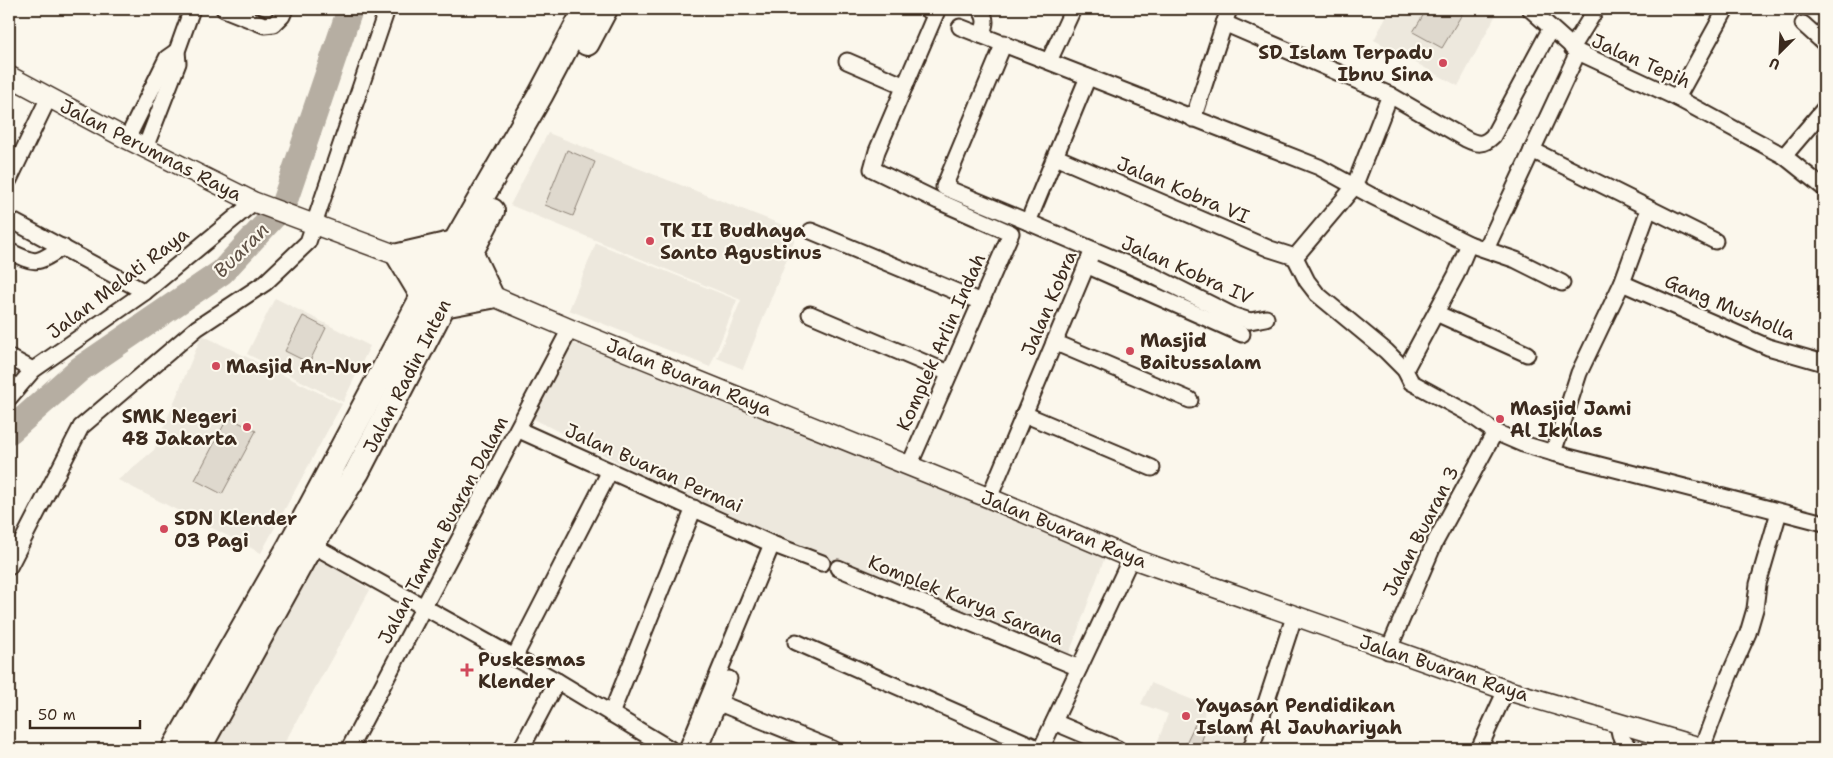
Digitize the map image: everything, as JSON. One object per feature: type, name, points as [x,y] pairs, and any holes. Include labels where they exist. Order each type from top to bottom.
[{"type":"main road","name":"Jalan Radin Inten","points":[[463,248],[586,9]]},
{"type":"main road","name":"Jalan Radin Inten","points":[[174,749],[197,741],[446,276],[605,9]]},
{"type":"main road","points":[[463,248],[491,296],[433,301],[399,256],[463,248]]},
{"type":"street","points":[[145,148],[178,63],[177,51],[192,9]]},
{"type":"street","points":[[224,9],[264,25],[274,24],[282,16],[285,9]]},
{"type":"street","points":[[9,567],[81,427],[197,328],[265,283],[308,242],[309,223],[387,9]]},
{"type":"street","points":[[980,9],[985,15],[986,24],[981,35]]},
{"type":"street","points":[[1050,61],[1073,9]]},
{"type":"street","points":[[1530,9],[1575,50],[1596,9]]},
{"type":"street","points":[[1677,98],[1726,9]]},
{"type":"street","points":[[848,61],[905,86],[931,11]]},
{"type":"street","points":[[1193,120],[1226,16],[1390,95],[1466,139],[1479,144],[1486,143],[1494,136],[1551,28]]},
{"type":"street","points":[[1803,24],[1824,43]]},
{"type":"street","points":[[960,27],[1050,61],[1193,120],[1319,167],[1354,187],[1469,244],[1516,260],[1562,283]]},
{"type":"street","name":"Jalan Kobra","points":[[989,498],[1093,250],[944,187],[1004,43]]},
{"type":"street","name":"Jalan Tepih","points":[[1486,249],[1532,150],[1575,50],[1677,98],[1784,156],[1824,188]]},
{"type":"street","points":[[127,139],[167,58],[177,51]]},
{"type":"street","name":"Jalan Perumnas Raya","points":[[9,76],[127,139],[259,204],[399,256],[446,276]]},
{"type":"street","points":[[1028,222],[1088,77]]},
{"type":"street","name":"Komplek Arlin Indah","points":[[905,86],[875,168],[1011,233],[908,466]]},
{"type":"street","points":[[1390,95],[1354,187],[1295,257],[1306,281],[1317,294],[1361,329],[1405,370],[1411,382],[1468,414],[1495,432],[1523,444],[1553,453],[1824,523]]},
{"type":"street","points":[[9,180],[49,97]]},
{"type":"street","points":[[1784,156],[1824,109]]},
{"type":"street","points":[[1532,150],[1714,241]]},
{"type":"street","name":"Jalan Kobra VI","points":[[1056,157],[1270,249],[1295,257]]},
{"type":"street","name":"Jalan Melati Raya","points":[[9,398],[33,370],[145,292],[259,204]]},
{"type":"street","points":[[1553,453],[1579,373],[1622,283],[1649,209]]},
{"type":"street","points":[[9,218],[145,292]]},
{"type":"street","points":[[811,231],[981,302]]},
{"type":"street","points":[[1405,370],[1469,244]]},
{"type":"street","points":[[9,251],[34,262],[63,247]]},
{"type":"street","name":"Jalan Kobra IV","points":[[1093,250],[1150,274],[1234,316],[1250,320],[1266,318]]},
{"type":"street","points":[[1086,265],[1242,334]]},
{"type":"street","name":"Jalan Buaran Raya","points":[[446,276],[570,329],[728,391],[1130,558],[1388,651],[1506,690],[1704,748]]},
{"type":"street","name":"Gang Musholla","points":[[1622,283],[1768,347],[1824,363]]},
{"type":"street","points":[[1436,312],[1526,354]]},
{"type":"street","points":[[810,314],[949,373]]},
{"type":"street","name":"Jalan Taman Buaran Dalam","points":[[349,749],[425,607],[472,513],[519,430],[570,329]]},
{"type":"street","points":[[1054,342],[1190,400]]},
{"type":"street","points":[[9,357],[33,370]]},
{"type":"street","points":[[1024,414],[1152,468]]},
{"type":"street","name":"Jalan Buaran Permai","points":[[519,430],[772,544],[822,563]]},
{"type":"street","name":"Jalan Buaran 3","points":[[1388,651],[1434,544],[1495,432]]},
{"type":"street","points":[[514,658],[610,471]]},
{"type":"street","points":[[611,714],[694,508]]},
{"type":"street","points":[[1704,748],[1729,676],[1748,633],[1755,609],[1758,584],[1779,512]]},
{"type":"street","points":[[304,540],[557,682],[670,749]]},
{"type":"street","points":[[687,749],[772,544]]},
{"type":"street","points":[[796,642],[1040,749],[1130,558]]},
{"type":"street","name":"Komplek Karya Sarana","points":[[838,568],[1079,668]]},
{"type":"street","points":[[1251,749],[1294,617]]},
{"type":"street","points":[[699,749],[729,679]]},
{"type":"street","points":[[521,749],[557,682]]},
{"type":"street","points":[[1479,749],[1506,690]]},
{"type":"street","points":[[719,703],[833,749]]},
{"type":"street","points":[[1054,722],[1118,749]]},
{"type":"street","points":[[1619,723],[1618,731],[1622,741],[1631,749]]},
{"type":"street","name":"Jalan Radin Inten","points":[[162,749],[197,741]]},
{"type":"shaded area","name":"SD Islam Terpadu Ibnu Sina","points":[[1390,9],[1499,9],[1458,86],[1374,40]]},
{"type":"shaded area","points":[[1427,9],[1465,9],[1442,48],[1413,32]]},
{"type":"shaded area","points":[[548,133],[798,231],[743,369],[717,358],[741,300],[510,205]]},
{"type":"shaded area","points":[[567,150],[595,162],[573,216],[545,205]]},
{"type":"shaded area","points":[[596,243],[737,300],[710,367],[569,310]]},
{"type":"shaded area","points":[[275,298],[370,346],[343,402],[247,354]]},
{"type":"shaded area","points":[[303,316],[326,328],[309,363],[285,351]]},
{"type":"shaded area","name":"SMK Negeri 48 Jakarta","points":[[202,335],[342,404],[261,553],[118,480],[154,450]]},
{"type":"shaded area","points":[[569,342],[805,423],[1105,557],[1068,657],[763,537],[532,418]]},
{"type":"shaded area","points":[[228,417],[256,431],[222,494],[195,480]]},
{"type":"shaded area","points":[[307,554],[370,590],[281,749],[210,749]]},
{"type":"shaded area","name":"Yayasan Pendidikan Islam Al Jauhariyah","points":[[1151,683],[1205,705],[1204,718],[1252,738],[1246,749],[1155,749],[1168,714],[1141,704]]},
{"type":"shaded area","points":[[1198,718],[1208,722],[1199,749],[1183,749]]},
{"type":"waterway","name":"Buaran","points":[[9,427],[10,431],[80,369],[222,272],[283,206],[350,9]]},
{"type":"place","name":"SD Islam Terpadu Ibnu Sina","points":[[1443,63]]},
{"type":"place","name":"TK II Budhaya Santo Agustinus","points":[[650,241]]},
{"type":"place","name":"Masjid Baitussalam","points":[[1130,351]]},
{"type":"place","name":"Masjid An-Nur","points":[[216,366]]},
{"type":"place","name":"Masjid Jami Al Ikhlas","points":[[1500,419]]},
{"type":"place","name":"SMK Negeri 48 Jakarta","points":[[247,427]]},
{"type":"place","name":"SDN Klender 03 Pagi","points":[[164,529]]},
{"type":"place","name":"Puskesmas Klender","points":[[467,670]]},
{"type":"place","name":"Yayasan Pendidikan Islam Al Jauhariyah","points":[[1186,716]]}]
